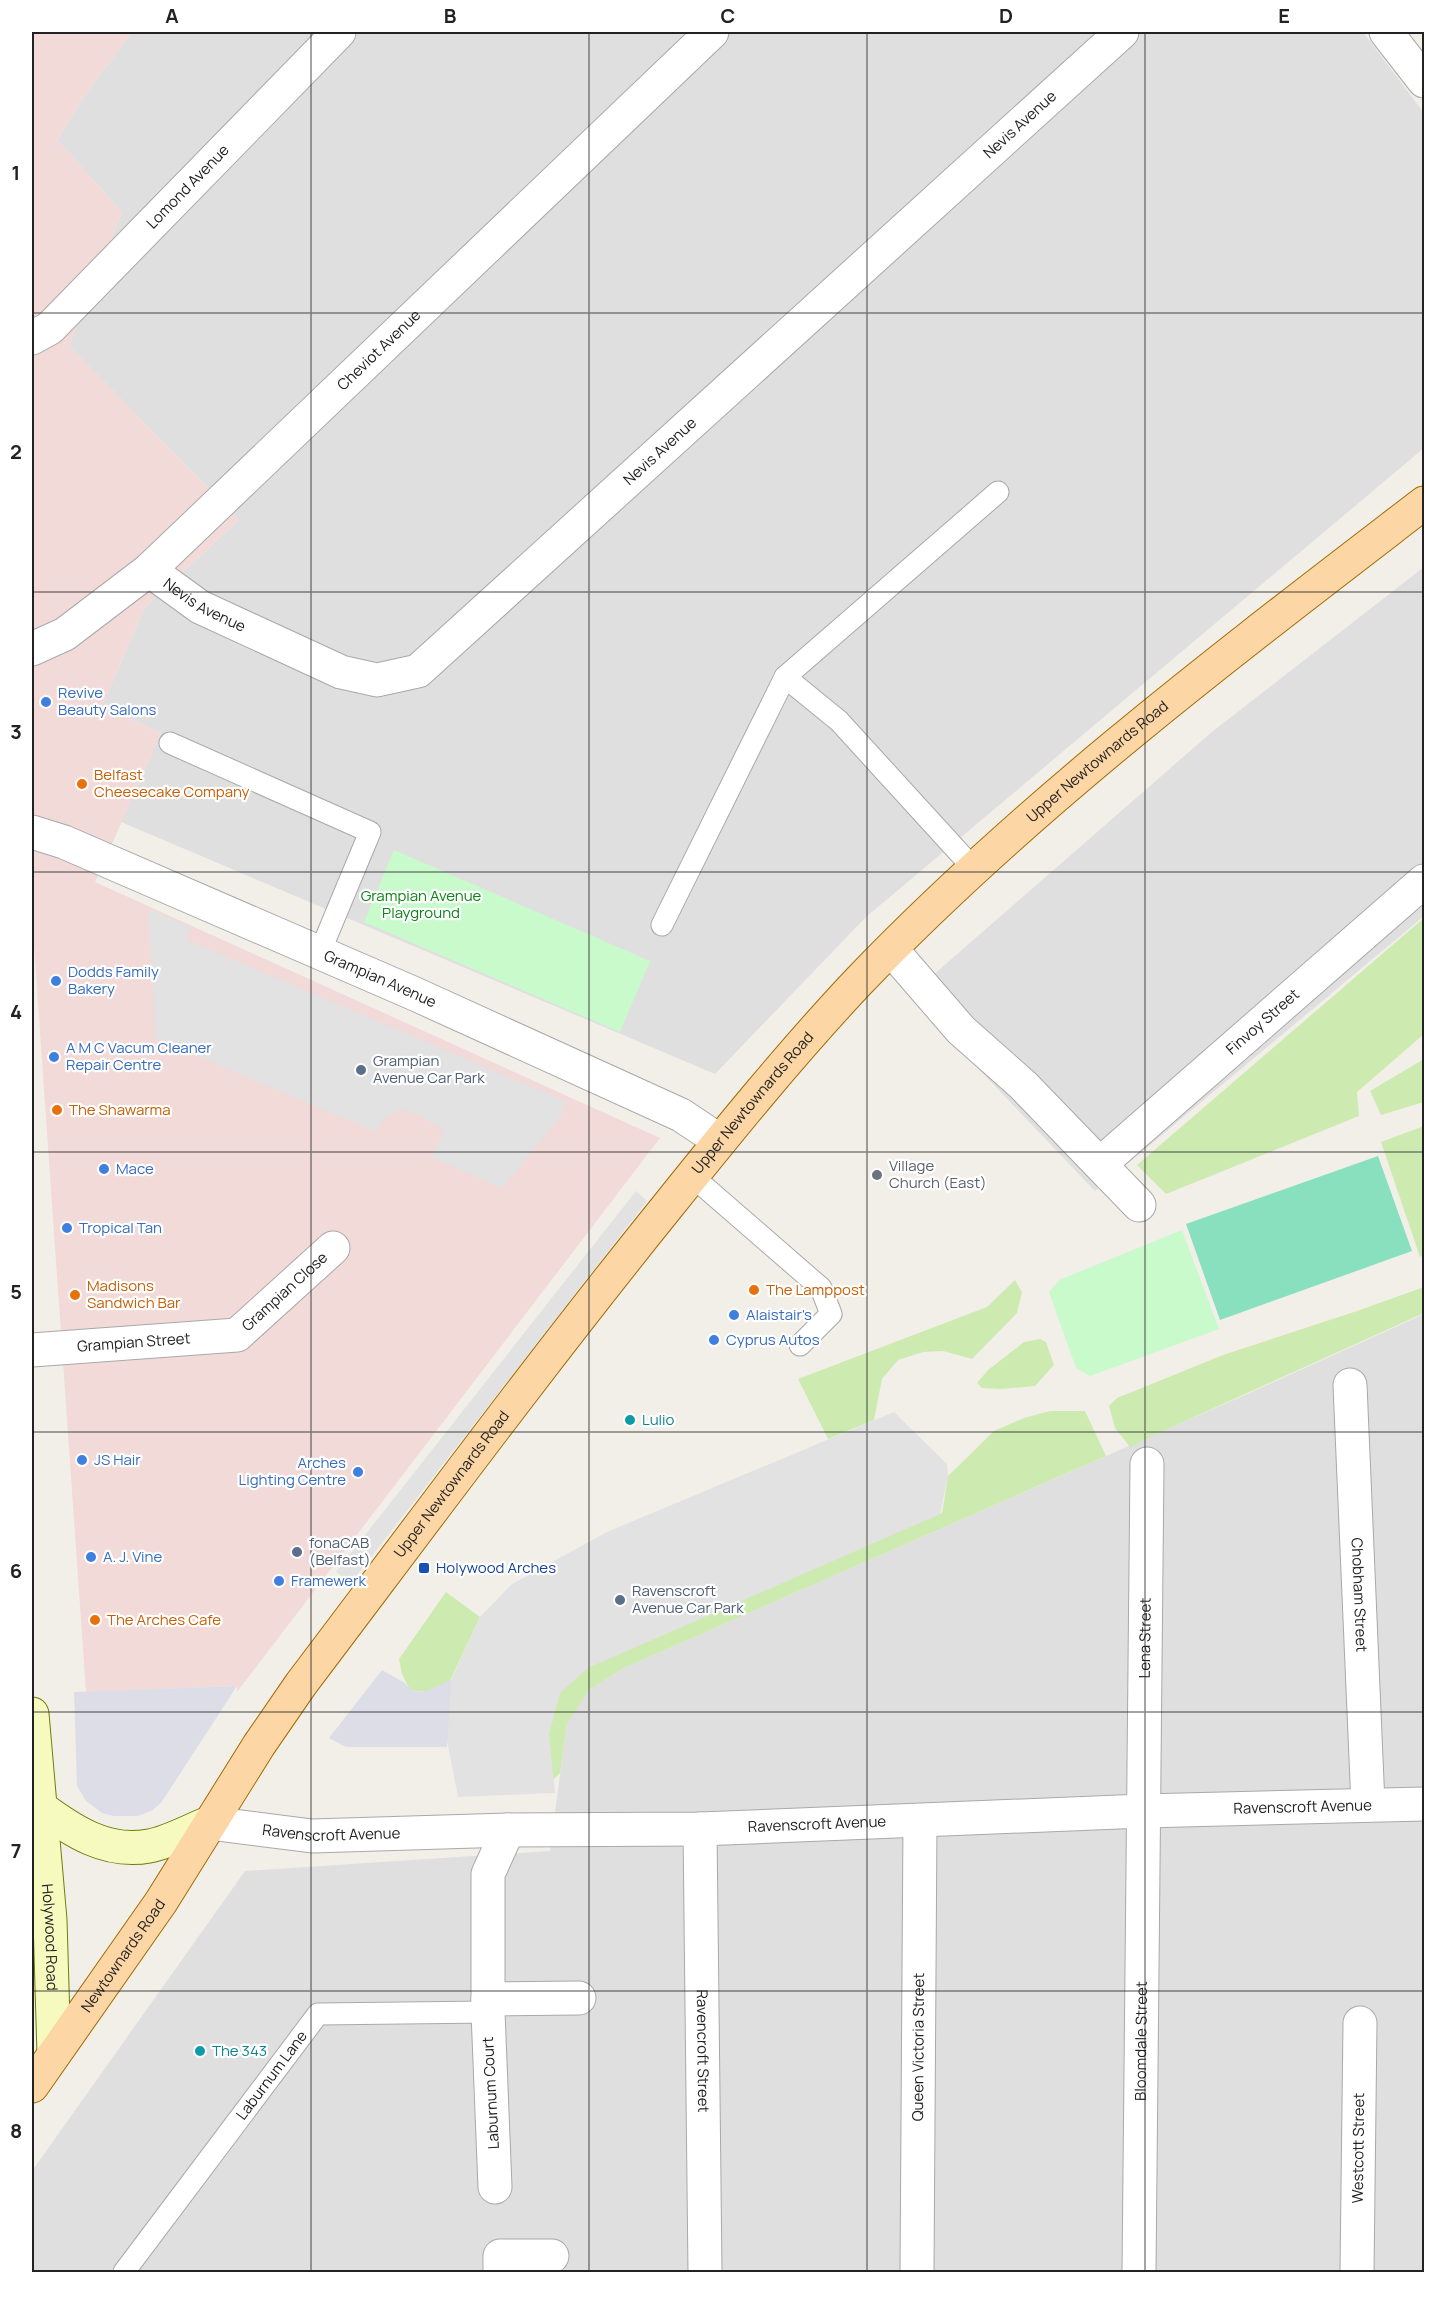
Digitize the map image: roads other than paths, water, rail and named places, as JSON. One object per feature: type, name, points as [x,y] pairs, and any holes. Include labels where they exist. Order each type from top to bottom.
[{"type":"main road","name":"Upper Newtownards Road","points":[[209,1822],[301,1684],[590,1303],[720,1141],[856,985],[1023,824],[1247,638],[1425,503]]},
{"type":"main road","name":"Holywood Road","points":[[32,1714],[50,1920],[54,2054]]},
{"type":"main road","points":[[40,1807],[71,1830],[102,1844],[127,1847],[150,1846],[209,1822]]},
{"type":"main road","name":"Newtownards Road","points":[[32,2086],[161,1902],[209,1822]]},
{"type":"street","name":"Lomond Avenue","points":[[32,338],[50,328],[339,32]]},
{"type":"street","name":"Cheviot Avenue","points":[[32,649],[65,634],[148,570],[712,32]]},
{"type":"street","name":"Nevis Avenue","points":[[148,570],[200,606],[341,672],[377,680],[418,671],[1122,32]]},
{"type":"street","points":[[1386,32],[1425,81]]},
{"type":"street","name":"Grampian Avenue","points":[[32,832],[64,842],[320,952],[681,1115],[720,1141]]},
{"type":"street","name":"Finvoy Street","points":[[1100,1164],[1425,880]]},
{"type":"street","points":[[891,949],[961,1030],[1023,1085],[1139,1205]]},
{"type":"street","name":"Grampian Close","points":[[237,1335],[333,1248]]},
{"type":"street","name":"Grampian Street","points":[[32,1350],[237,1335]]},
{"type":"street","name":"Chobham Street","points":[[1350,1385],[1368,1805]]},
{"type":"street","name":"Lena Street","points":[[1143,1811],[1147,1464]]},
{"type":"street","name":"Ravenscroft Avenue","points":[[209,1822],[312,1836],[700,1829],[1143,1811],[1425,1803]]},
{"type":"street","name":"Bloomdale Street","points":[[1139,2272],[1143,1811]]},
{"type":"street","name":"Queen Victoria Street","points":[[917,2272],[920,1821]]},
{"type":"street","name":"Ravencroft Street","points":[[700,1829],[705,2272]]},
{"type":"street","name":"Laburnum Court","points":[[495,2187],[488,2006],[488,1874],[498,1831]]},
{"type":"street","points":[[488,2006],[579,1998]]},
{"type":"street","name":"Westcott Street","points":[[1357,2272],[1360,2023]]},
{"type":"street","points":[[500,2272],[500,2256],[552,2256]]},
{"type":"lane","points":[[662,925],[785,677],[998,492]]},
{"type":"lane","points":[[785,677],[839,721],[975,870]]},
{"type":"lane","points":[[170,743],[370,832],[320,952]]},
{"type":"lane","points":[[692,1176],[821,1288],[831,1314],[800,1345]]},
{"type":"lane","name":"Laburnum Lane","points":[[124,2272],[318,2014],[488,2006]]},
{"type":"place","name":"Revive Beauty Salons","points":[[46,702]]},
{"type":"place","name":"Belfast Cheesecake Company","points":[[82,784]]},
{"type":"place","name":"Dodds Family Bakery","points":[[56,981]]},
{"type":"place","name":"A M C Vacum Cleaner Repair Centre","points":[[54,1057]]},
{"type":"place","name":"Grampian Avenue Car Park","points":[[361,1070]]},
{"type":"place","name":"The Shawarma","points":[[57,1110]]},
{"type":"place","name":"Mace","points":[[104,1169]]},
{"type":"place","name":"Village Church (East)","points":[[877,1175]]},
{"type":"place","name":"Tropical Tan","points":[[67,1228]]},
{"type":"place","name":"The Lamppost","points":[[754,1290]]},
{"type":"place","name":"Madisons Sandwich Bar","points":[[75,1295]]},
{"type":"place","name":"Alaistair's","points":[[734,1315]]},
{"type":"place","name":"Cyprus Autos","points":[[714,1340]]},
{"type":"place","name":"Lulio","points":[[630,1420]]},
{"type":"place","name":"JS Hair","points":[[82,1460]]},
{"type":"place","name":"Arches Lighting Centre","points":[[358,1472]]},
{"type":"place","name":"fonaCAB (Belfast)","points":[[297,1552]]},
{"type":"place","name":"A. J. Vine","points":[[91,1557]]},
{"type":"place","name":"Holywood Arches","points":[[424,1568]]},
{"type":"place","name":"Framewerk","points":[[279,1581]]},
{"type":"place","name":"Ravenscroft Avenue Car Park","points":[[620,1600]]},
{"type":"place","name":"The Arches Cafe","points":[[95,1620]]},
{"type":"place","name":"The 343","points":[[200,2051]]},
{"type":"park label","name":"Grampian Avenue Playground","points":[[421,904]]}]
